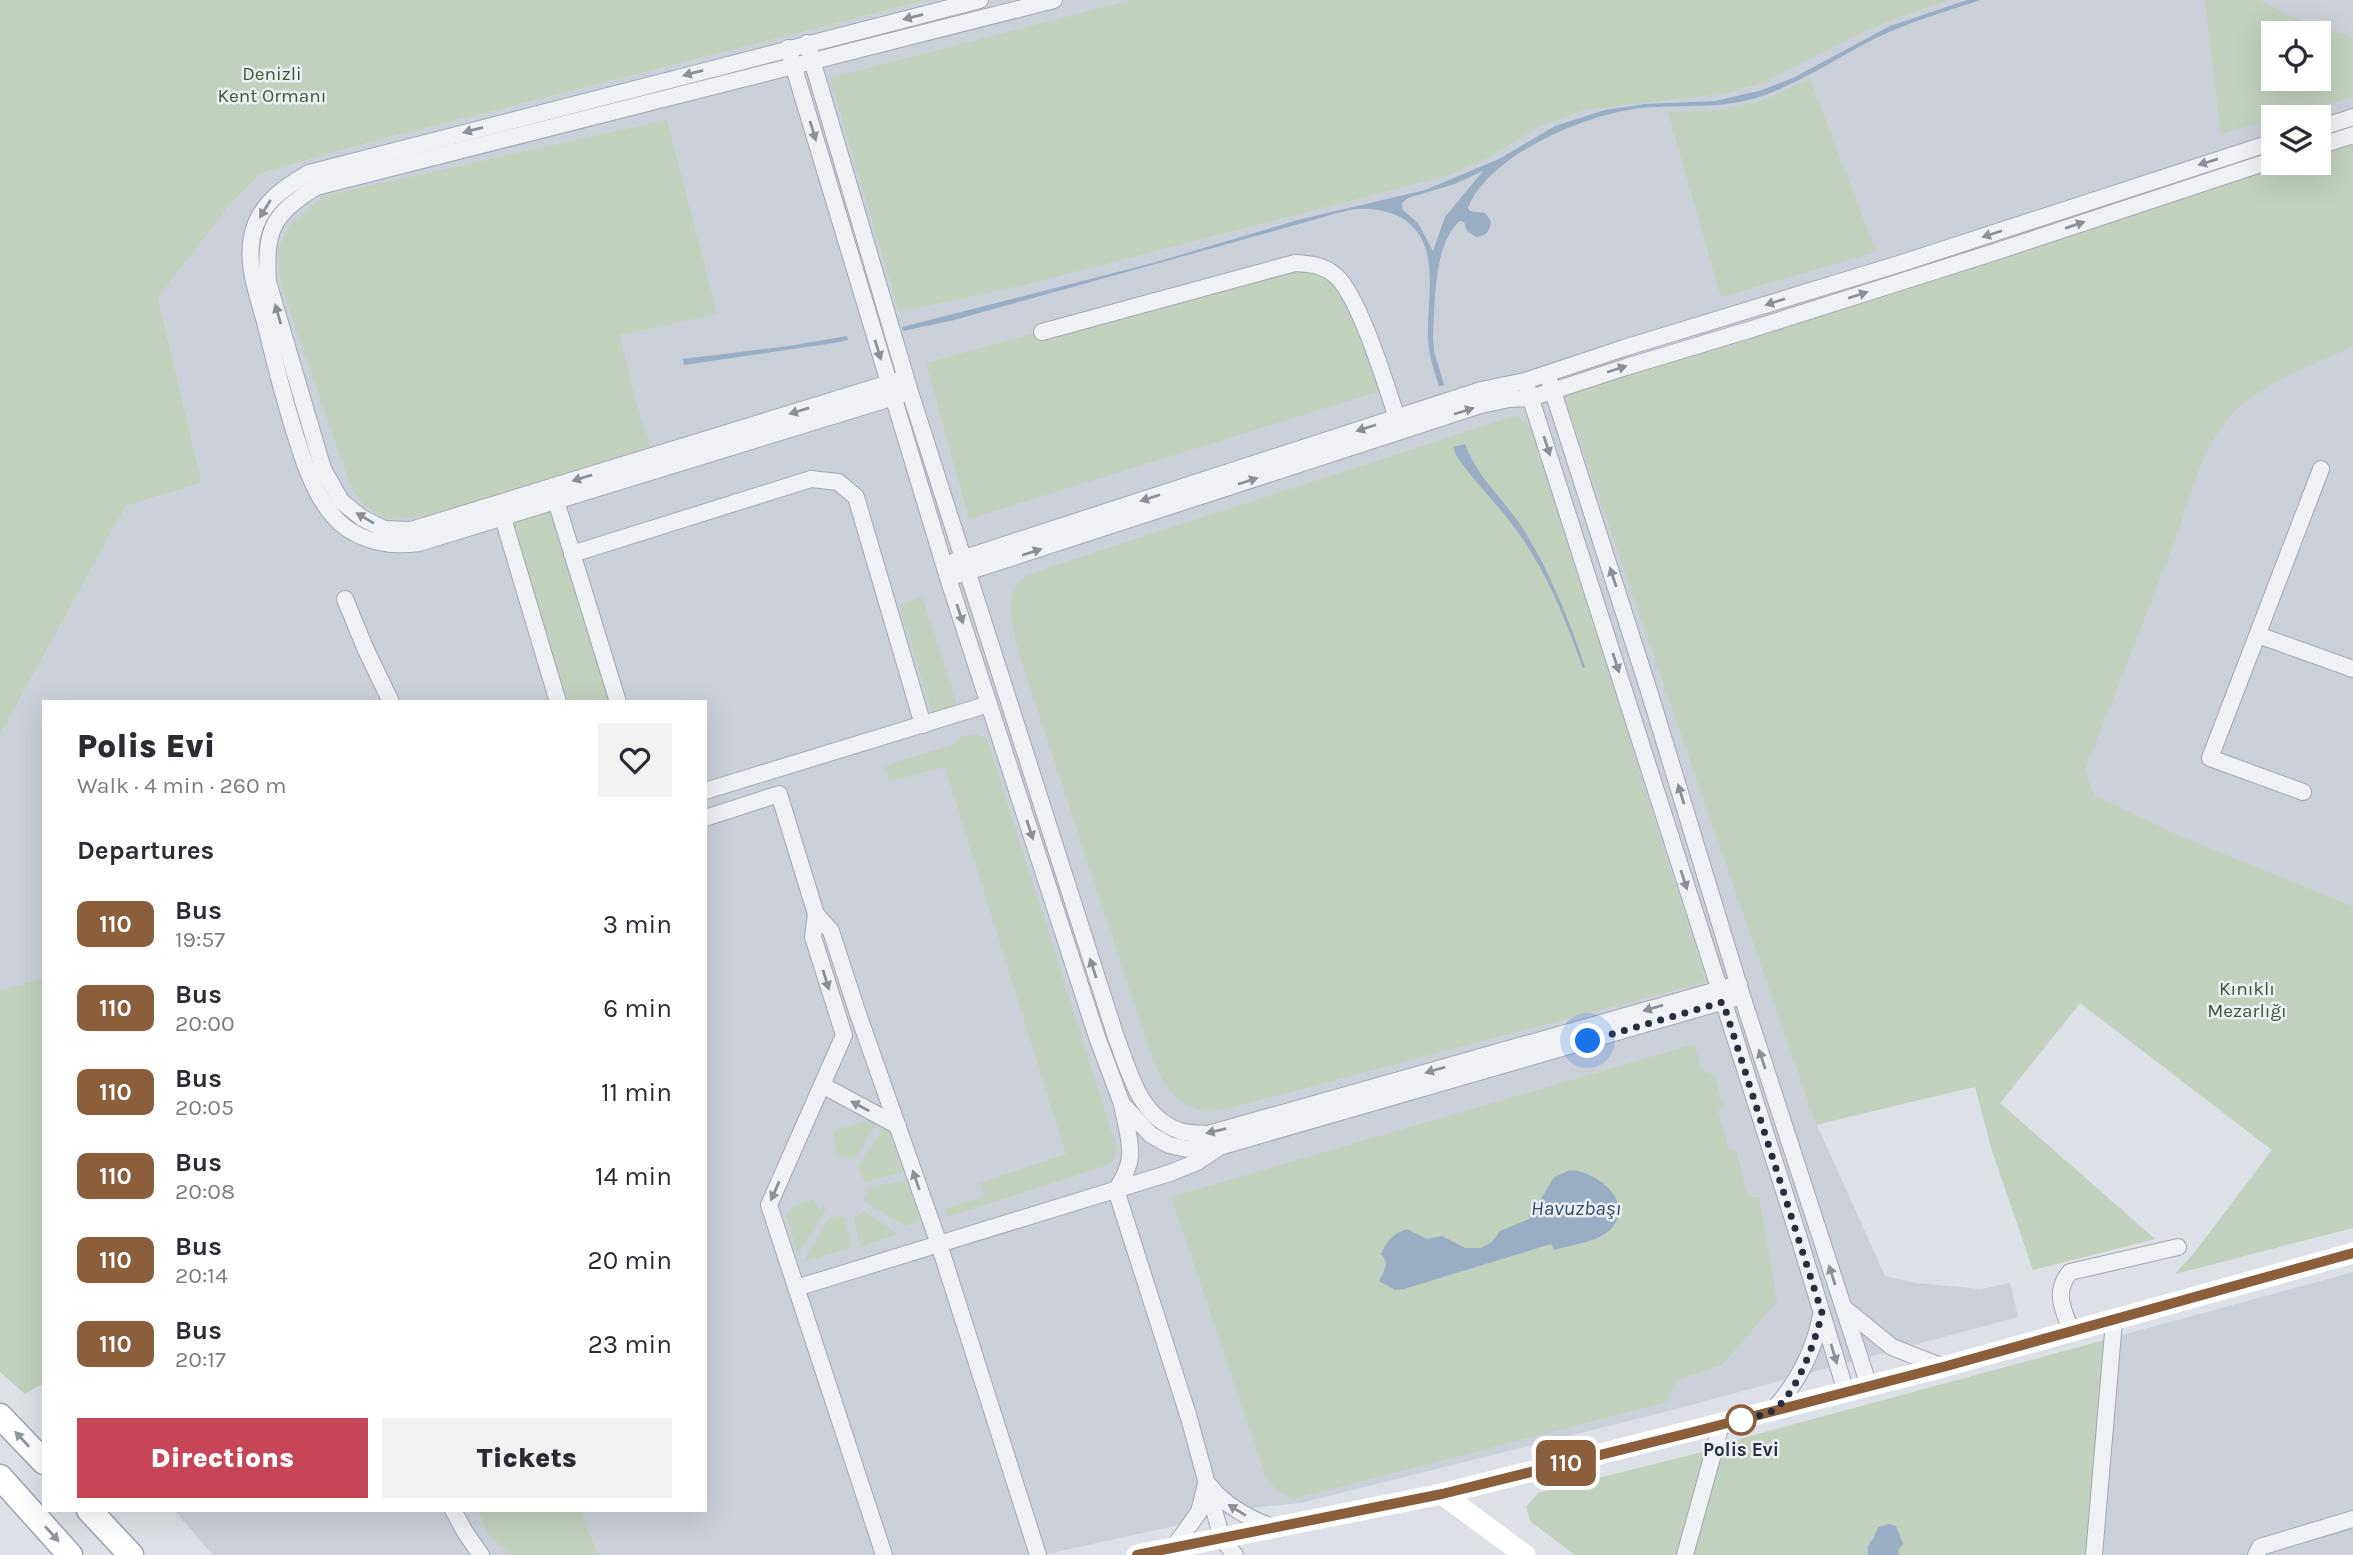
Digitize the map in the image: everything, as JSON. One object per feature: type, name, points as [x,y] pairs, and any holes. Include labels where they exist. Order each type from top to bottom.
[{"type":"main road","points":[[1137,1555],[1173,1548],[1229,1547],[1275,1528],[1442,1494],[1869,1387],[2353,1252]]},
{"type":"main road","points":[[0,1416],[42,1460]]},
{"type":"main road","points":[[0,1477],[70,1555]]},
{"type":"main road","points":[[1442,1494],[1525,1555]]},
{"type":"main road","points":[[91,1512],[131,1555]]},
{"type":"street","points":[[890,390],[556,501],[419,543],[401,546],[367,540],[342,524],[328,510],[305,464],[274,360],[251,265],[252,236],[263,208],[281,189],[309,173],[979,0]]},
{"type":"street","points":[[908,385],[411,530],[384,529],[362,518],[341,501],[323,469],[268,282],[267,251],[274,223],[292,202],[316,187],[1054,0]]},
{"type":"street","points":[[807,43],[908,385],[1116,1038],[1140,1098],[1158,1120],[1182,1132],[1208,1134],[1721,996]]},
{"type":"street","points":[[788,48],[946,571],[1097,1037],[1122,1104],[1131,1155],[1128,1172],[1116,1190]]},
{"type":"street","points":[[2331,124],[2353,117]]},
{"type":"street","points":[[2331,142],[2353,135]]},
{"type":"street","points":[[965,566],[1481,390],[1525,381],[1746,312],[2261,146]]},
{"type":"street","points":[[946,571],[1481,405],[1553,392],[1626,366],[2001,250],[2261,164]]},
{"type":"street","points":[[2142,183],[2146,201]]},
{"type":"street","points":[[1042,332],[1296,263],[1319,265],[1337,277],[1352,295],[1397,418]]},
{"type":"street","points":[[1547,374],[1649,691],[1740,990],[1869,1387]]},
{"type":"street","points":[[1525,381],[1846,1392]]},
{"type":"street","points":[[2303,792],[2210,758],[2321,469]]},
{"type":"street","points":[[572,554],[811,479],[838,482],[856,497],[923,725]]},
{"type":"street","points":[[556,501],[617,700]]},
{"type":"street","points":[[503,518],[557,700]]},
{"type":"street","points":[[345,599],[390,700]]},
{"type":"street","points":[[2258,635],[2353,669]]},
{"type":"street","points":[[707,790],[989,704]]},
{"type":"street","points":[[707,817],[779,794],[816,914],[831,931],[939,1244],[1038,1555]]},
{"type":"street","points":[[816,914],[813,937],[844,1035],[769,1205],[884,1555]]},
{"type":"street","points":[[1122,1104],[1151,1135],[1169,1145],[1187,1149],[1219,1147],[1740,990]]},
{"type":"street","points":[[822,1085],[898,1126]]},
{"type":"street","points":[[796,1288],[1116,1190],[1197,1162],[1220,1147]]},
{"type":"street","points":[[1116,1190],[1229,1547]]},
{"type":"street","points":[[2072,1332],[2061,1304],[2062,1281],[2070,1272],[2178,1247]]},
{"type":"street","points":[[1843,1307],[1892,1347],[1943,1367]]},
{"type":"street","points":[[1771,1412],[1791,1388],[1811,1353],[1822,1313]]},
{"type":"street","points":[[2094,1555],[2113,1321]]},
{"type":"street","points":[[1685,1555],[1721,1424]]},
{"type":"street","points":[[1206,1481],[1227,1504],[1275,1528]]},
{"type":"street","points":[[1173,1548],[1199,1512],[1206,1481]]},
{"type":"street","points":[[454,1512],[481,1555]]},
{"type":"street","points":[[2256,1555],[2260,1547],[2353,1519]]},
{"type":"shaded area","points":[[928,0],[2353,0],[2353,906],[2210,849],[2000,1103],[1975,1086],[1817,1125],[1885,1276],[1916,1283],[1981,1289],[2010,1283],[2018,1317],[1661,1413],[1301,1503],[1260,1507],[1043,1555],[213,1555],[176,1512],[707,1512],[707,700],[42,700],[42,1347],[0,1260],[0,735],[126,506],[202,483],[158,298],[229,206],[262,173],[364,144]]},
{"type":"shaded area","points":[[2353,1272],[2353,1555],[2094,1555],[2119,1336]]},
{"type":"green space","name":"Denizli Kent Ormanı","points":[[0,0],[928,0],[364,144],[262,173],[229,206],[158,298],[202,483],[126,506],[0,735]]},
{"type":"green space","points":[[1132,0],[1948,0],[1866,30],[1765,82],[1727,93],[1583,110],[1541,126],[1487,158],[1446,176],[1024,285],[899,312],[830,78]]},
{"type":"green space","points":[[2205,0],[2259,0],[2304,21],[2261,21],[2261,91],[2331,91],[2331,30],[2353,38],[2353,97],[2324,105],[2261,105],[2261,122],[2221,134]]},
{"type":"green space","points":[[1810,79],[1876,252],[1721,297],[1668,112],[1719,110],[1759,102]]},
{"type":"green space","points":[[667,120],[717,314],[620,335],[635,399],[650,446],[425,516],[386,519],[365,506],[351,487],[281,285],[278,247],[293,222],[324,196]]},
{"type":"green space","name":"Kınıklı Mezarlığı","points":[[2353,138],[2353,346],[2262,390],[2237,409],[2214,438],[2198,472],[2174,542],[2085,770],[2094,795],[2184,838],[2353,906],[2353,1228],[2175,1274],[2272,1150],[2080,1003],[2000,1103],[2155,1239],[2033,1270],[1992,1151],[1975,1087],[1816,1124],[1563,393],[2261,167],[2261,175],[2331,175],[2331,145]]},
{"type":"green space","points":[[1295,263],[1337,277],[1383,390],[969,519],[926,363]]},
{"type":"green space","points":[[1512,417],[1526,421],[1533,434],[1706,982],[1229,1108],[1201,1110],[1188,1106],[1169,1089],[1151,1054],[1018,650],[1011,614],[1012,595],[1026,576],[1047,568]]},
{"type":"green space","points":[[556,501],[618,700],[557,700],[503,518]]},
{"type":"green space","points":[[922,597],[957,704],[932,712],[899,605]]},
{"type":"green space","points":[[976,734],[987,739],[1117,1149],[1113,1161],[1105,1166],[947,1217],[944,1209],[984,1197],[980,1183],[1066,1154],[945,767],[889,781],[884,766],[955,744],[959,737]]},
{"type":"green space","points":[[42,980],[42,1384],[25,1394],[0,1372],[0,990]]},
{"type":"green space","points":[[1695,1044],[1701,1070],[1714,1075],[1724,1108],[1718,1110],[1729,1149],[1736,1150],[1748,1197],[1759,1197],[1777,1301],[1722,1365],[1677,1380],[1666,1402],[1293,1499],[1278,1492],[1267,1479],[1171,1197]]},
{"type":"green space","points":[[870,1120],[878,1121],[855,1159],[837,1155],[833,1131]]},
{"type":"green space","points":[[884,1127],[889,1132],[904,1172],[865,1182],[858,1168]]},
{"type":"green space","points":[[907,1180],[920,1214],[917,1223],[905,1226],[864,1201],[869,1187]]},
{"type":"green space","points":[[813,1200],[820,1210],[823,1206],[826,1210],[798,1254],[786,1215],[793,1206]]},
{"type":"green space","points":[[864,1211],[898,1234],[860,1247],[854,1218]]},
{"type":"green space","points":[[830,1217],[845,1217],[851,1248],[804,1261]]},
{"type":"green space","points":[[2112,1338],[2093,1555],[1689,1555],[1725,1443]]},
{"type":"green space","points":[[1706,1451],[1678,1555],[1575,1555],[1530,1521],[1526,1507],[1538,1493]]},
{"type":"green space","points":[[479,1512],[581,1512],[598,1555],[511,1555],[487,1533]]},
{"type":"water","points":[[1967,0],[1980,0],[1889,32],[1791,84],[1762,96],[1717,105],[1641,108],[1619,112],[1568,128],[1542,140],[1496,170],[1479,188],[1468,208],[1470,211],[1485,213],[1491,221],[1489,230],[1476,237],[1467,231],[1464,222],[1460,221],[1451,231],[1440,259],[1433,339],[1444,385],[1439,386],[1429,351],[1430,271],[1422,239],[1412,226],[1398,216],[1373,209],[1356,209],[1335,214],[954,320],[903,331],[902,327],[1153,263],[1298,220],[1425,190],[1499,159],[1555,126],[1605,110],[1645,104],[1715,101],[1759,91],[1793,78],[1890,26]],"holes":[[[1483,171],[1445,217],[1433,251],[1418,223],[1403,210],[1402,203],[1408,198],[1455,184]]]},
{"type":"water","points":[[847,336],[848,340],[834,343],[684,365],[683,359],[789,346]]},
{"type":"water","points":[[1465,444],[1476,466],[1520,524],[1540,558],[1565,612],[1585,667],[1583,668],[1555,597],[1538,563],[1510,521],[1456,455],[1453,447]]},
{"type":"water","name":"Havuzbaşı","points":[[1570,1170],[1601,1182],[1616,1198],[1619,1208],[1617,1218],[1606,1233],[1592,1240],[1554,1250],[1551,1244],[1404,1289],[1395,1290],[1379,1281],[1386,1264],[1381,1254],[1394,1235],[1407,1229],[1427,1239],[1442,1236],[1465,1248],[1481,1248],[1492,1242],[1500,1231],[1529,1219],[1554,1177]]},
{"type":"water","points":[[1889,1524],[1896,1526],[1903,1544],[1898,1550],[1899,1555],[1868,1555],[1868,1546],[1878,1527]]},
{"type":"bus line","name":"110","points":[[1137,1555],[1442,1494],[1693,1432],[2113,1321],[2353,1253]]},
{"type":"place","name":"Polis Evi","points":[[1741,1420]]},
{"type":"route","points":[[1588,1041],[1723,1002],[1822,1313],[1811,1353],[1798,1378],[1781,1401],[1771,1412],[1731,1422],[1741,1420]]}]
